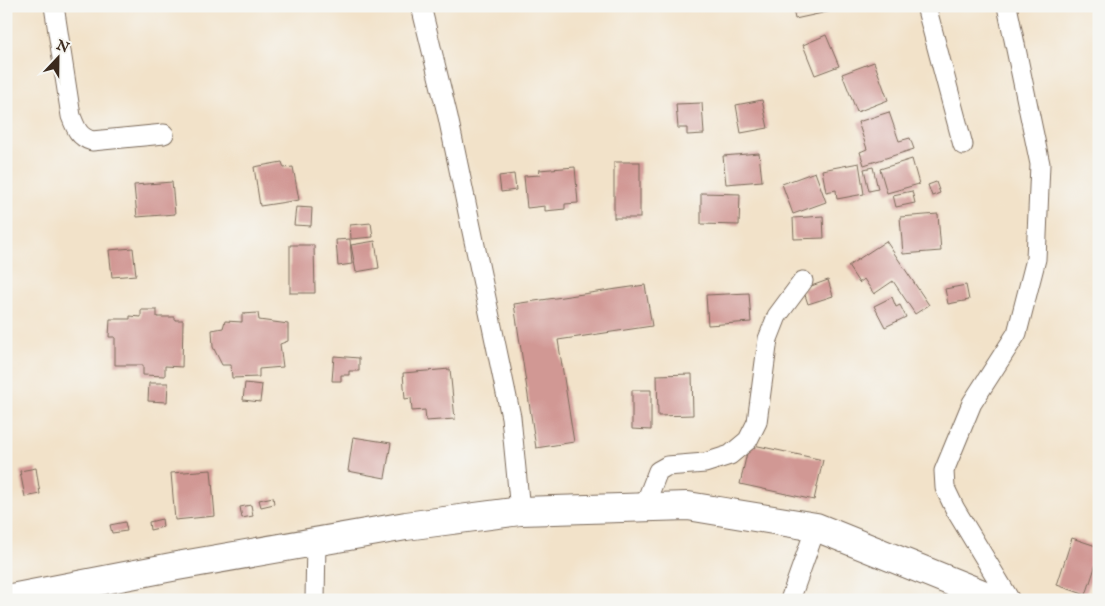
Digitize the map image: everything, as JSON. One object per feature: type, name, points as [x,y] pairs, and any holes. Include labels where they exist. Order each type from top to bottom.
[{"type":"main road","points":[[6,599],[406,526],[520,511],[688,506],[816,527],[997,600]]},
{"type":"street","points":[[54,6],[71,116],[82,138],[92,141],[164,134]]},
{"type":"street","points":[[421,6],[448,117],[511,417],[520,511]]},
{"type":"street","points":[[926,6],[963,145]]},
{"type":"street","points":[[1007,6],[1040,164],[1036,259],[1017,333],[972,403],[944,471],[945,488],[955,509],[1010,600]]},
{"type":"street","points":[[644,507],[658,471],[667,466],[705,464],[730,455],[748,440],[757,422],[768,339],[778,316],[803,281]]},
{"type":"street","points":[[790,600],[816,527]]},
{"type":"street","points":[[315,600],[316,541]]},
{"type":"building","points":[[785,6],[840,6],[841,9],[795,19],[793,9],[785,11]]},
{"type":"building","points":[[826,35],[839,66],[815,75],[803,45]]},
{"type":"building","points":[[874,62],[888,100],[857,112],[842,74]]},
{"type":"building","points":[[762,100],[768,128],[741,133],[736,105]]},
{"type":"building","points":[[702,103],[704,134],[687,135],[687,128],[678,128],[676,104]]},
{"type":"building","points":[[889,112],[899,141],[910,138],[914,149],[864,165],[860,152],[867,149],[858,122]]},
{"type":"building","points":[[759,153],[762,181],[726,184],[723,156]]},
{"type":"building","points":[[912,159],[919,184],[887,193],[880,169]]},
{"type":"building","points":[[282,162],[284,168],[293,167],[299,200],[260,206],[254,167]]},
{"type":"building","points":[[614,162],[640,162],[640,218],[614,218]]},
{"type":"building","points":[[859,163],[864,194],[837,199],[836,190],[826,192],[822,170]]},
{"type":"building","points":[[575,167],[578,203],[565,204],[565,209],[545,211],[545,206],[527,208],[524,176],[540,175],[539,170]]},
{"type":"building","points":[[873,167],[878,189],[869,191],[864,169]]},
{"type":"building","points":[[815,172],[826,202],[793,214],[782,184]]},
{"type":"building","points":[[514,174],[516,190],[501,192],[499,176]]},
{"type":"building","points":[[172,182],[175,214],[137,217],[134,185]]},
{"type":"building","points":[[936,182],[940,193],[932,196],[928,185]]},
{"type":"building","points":[[912,191],[915,203],[896,207],[893,195]]},
{"type":"building","points":[[701,193],[740,194],[739,225],[701,224]]},
{"type":"building","points":[[296,207],[312,208],[311,226],[294,225]]},
{"type":"building","points":[[938,214],[941,251],[903,254],[900,217]]},
{"type":"building","points":[[823,216],[824,238],[794,239],[793,218]]},
{"type":"building","points":[[371,223],[373,237],[351,239],[350,225]]},
{"type":"building","points":[[350,239],[352,264],[338,266],[336,240]]},
{"type":"building","points":[[375,241],[379,268],[356,272],[351,245]]},
{"type":"building","points":[[886,241],[929,305],[915,314],[893,281],[874,294],[864,279],[859,283],[848,266]]},
{"type":"building","points":[[290,245],[314,245],[315,293],[290,293]]},
{"type":"building","points":[[133,248],[136,275],[112,277],[109,250]]},
{"type":"building","points":[[828,280],[833,296],[808,304],[803,289]]},
{"type":"building","points":[[645,285],[652,326],[558,340],[574,442],[536,448],[514,304]]},
{"type":"building","points":[[966,285],[969,300],[948,304],[945,289]]},
{"type":"building","points":[[749,293],[751,322],[708,325],[706,295]]},
{"type":"building","points":[[892,297],[896,307],[900,305],[906,317],[885,327],[874,306]]},
{"type":"building","points":[[141,310],[157,310],[157,317],[175,317],[175,320],[183,320],[182,367],[165,366],[165,376],[143,375],[143,365],[115,365],[115,337],[109,337],[110,319],[130,319],[130,316],[141,317]]},
{"type":"building","points":[[258,313],[259,320],[288,324],[288,341],[280,344],[283,367],[259,369],[259,377],[232,378],[231,365],[222,365],[213,347],[212,330],[223,328],[225,321],[242,322],[242,314]]},
{"type":"building","points":[[334,356],[359,358],[359,371],[349,371],[349,375],[341,375],[341,381],[332,381]]},
{"type":"building","points":[[450,369],[455,419],[426,421],[425,410],[412,411],[411,398],[405,399],[403,373]]},
{"type":"building","points":[[692,374],[693,415],[658,416],[657,375]]},
{"type":"building","points":[[149,383],[168,383],[167,402],[148,401]]},
{"type":"building","points":[[245,383],[262,385],[260,402],[243,400]]},
{"type":"building","points":[[632,390],[651,390],[651,430],[632,429]]},
{"type":"building","points":[[353,437],[391,443],[385,478],[348,471]]},
{"type":"building","points":[[749,444],[823,460],[814,500],[740,484]]},
{"type":"building","points":[[36,468],[40,494],[25,497],[20,471]]},
{"type":"building","points":[[211,470],[215,516],[175,520],[171,473]]},
{"type":"building","points":[[273,497],[274,504],[261,507],[259,500]]},
{"type":"building","points":[[251,505],[253,516],[242,518],[240,507]]},
{"type":"building","points":[[162,519],[163,527],[150,530],[149,522]]},
{"type":"building","points":[[125,522],[127,531],[112,533],[110,525]]},
{"type":"building","points":[[1072,538],[1099,547],[1099,555],[1086,595],[1057,585]]}]
